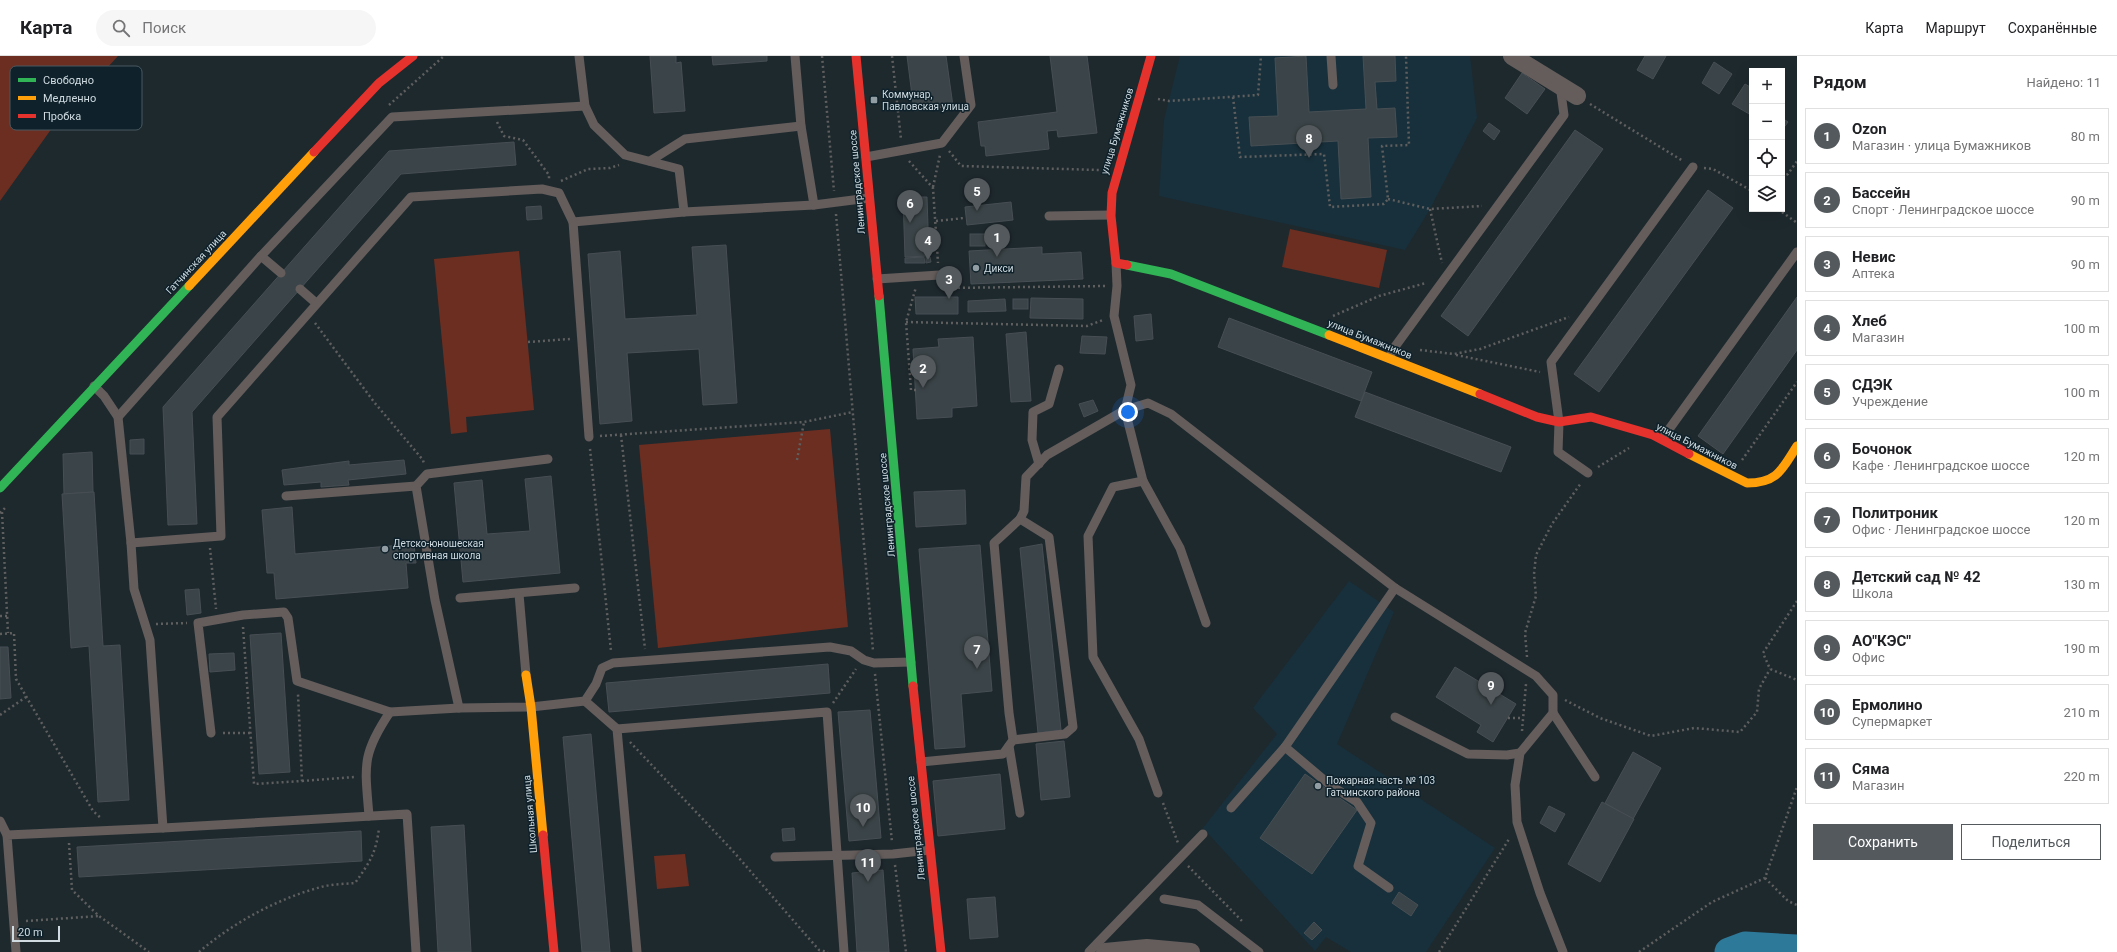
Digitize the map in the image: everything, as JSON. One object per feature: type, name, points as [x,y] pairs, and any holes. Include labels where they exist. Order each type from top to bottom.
[{"type":"street","name":"Гатчинская улица","points":[[0,488],[379,83],[412,56]]},
{"type":"street","name":"Ленинградское шоссе","points":[[856,56],[901,530],[911,662],[940,952]]},
{"type":"street","name":"улица Бумажников","points":[[1151,56],[1118,171],[1112,183],[1110,214],[1116,263],[1171,274],[1389,358],[1536,417],[1559,422],[1591,417],[1653,435],[1746,483],[1762,484],[1774,479],[1797,446]]},
{"type":"street","points":[[1512,56],[1560,84],[1577,96]]},
{"type":"street","name":"Школьная улица","points":[[526,674],[531,707],[554,952]]},
{"type":"street","points":[[1105,952],[1147,948],[1191,952]]},
{"type":"lane","points":[[578,56],[585,106],[594,125],[625,155],[679,169],[684,212]]},
{"type":"lane","points":[[795,56],[801,126],[814,205]]},
{"type":"lane","points":[[866,157],[942,143],[971,104],[964,56]]},
{"type":"lane","points":[[1332,56],[1333,85]]},
{"type":"lane","points":[[1389,358],[1394,348],[1564,115],[1560,84]]},
{"type":"lane","points":[[118,417],[260,256],[392,117],[585,106]]},
{"type":"lane","points":[[650,161],[685,139],[801,126]]},
{"type":"lane","points":[[1588,474],[1558,452],[1559,422],[1551,362],[1693,167]]},
{"type":"lane","points":[[131,543],[221,536],[217,417],[316,303],[411,198],[546,187],[559,193],[574,222],[580,338],[589,437]]},
{"type":"lane","points":[[574,222],[684,212],[814,205],[834,201],[869,198]]},
{"type":"lane","points":[[1049,216],[1110,214]]},
{"type":"lane","points":[[1662,439],[1797,252]]},
{"type":"lane","points":[[260,256],[281,273]]},
{"type":"lane","points":[[1116,263],[1117,286],[1114,316],[1131,385],[1125,410],[1143,481],[1180,548],[1206,623]]},
{"type":"lane","points":[[877,279],[919,275],[955,274]]},
{"type":"lane","points":[[300,289],[316,303]]},
{"type":"lane","points":[[1039,464],[1032,440],[1032,412],[1048,404],[1060,369]]},
{"type":"lane","points":[[94,386],[104,396],[118,417],[131,543],[134,589],[150,640],[163,828]]},
{"type":"lane","points":[[1020,813],[1011,743],[994,543],[1020,519],[1024,511],[1026,477],[1047,455],[1125,410],[1148,403],[1171,414],[1395,588],[1536,676],[1553,695],[1553,713],[1596,777]]},
{"type":"lane","points":[[286,496],[416,486],[427,474],[548,459]]},
{"type":"lane","points":[[1143,481],[1113,487],[1088,536],[1093,657],[1139,739],[1158,793]]},
{"type":"lane","points":[[416,486],[435,600],[460,708]]},
{"type":"lane","points":[[921,762],[1003,754],[1011,743],[1065,734],[1073,727],[1049,537],[1020,519]]},
{"type":"lane","points":[[460,598],[574,588]]},
{"type":"lane","points":[[1230,808],[1285,747],[1395,588]]},
{"type":"lane","points":[[519,594],[526,674]]},
{"type":"lane","points":[[211,733],[198,623],[243,615],[284,612],[288,618],[297,681],[390,712],[460,708],[531,707],[585,702],[617,729],[637,952]]},
{"type":"lane","points":[[585,702],[596,684],[602,668],[613,663],[830,647],[851,651],[864,660],[874,663],[911,662]]},
{"type":"lane","points":[[369,816],[365,767],[369,747],[390,712]]},
{"type":"lane","points":[[617,729],[827,712],[844,952]]},
{"type":"lane","points":[[1553,713],[1520,753],[1515,785],[1517,822],[1540,893],[1563,952]]},
{"type":"lane","points":[[1395,717],[1468,754],[1507,755],[1520,753]]},
{"type":"lane","points":[[1285,747],[1330,784],[1358,802],[1371,824],[1358,866],[1389,888]]},
{"type":"lane","points":[[7,835],[114,831],[407,814],[416,952]]},
{"type":"lane","points":[[0,821],[7,835],[16,952]]},
{"type":"lane","points":[[1089,952],[1203,834]]},
{"type":"lane","points":[[775,857],[837,854],[893,854],[930,850]]},
{"type":"lane","points":[[1164,899],[1198,905],[1259,952]]},
{"type":"path","points":[[822,56],[874,663],[893,854],[906,952]]},
{"type":"path","points":[[892,56],[902,154],[933,188]]},
{"type":"path","points":[[1169,101],[1258,95],[1261,56]]},
{"type":"path","points":[[1234,96],[1240,157],[1324,154],[1330,207],[1384,204],[1388,198],[1382,146],[1409,145],[1406,56]]},
{"type":"path","points":[[1577,96],[1693,167],[1713,169],[1749,189]]},
{"type":"path","points":[[492,111],[504,136],[523,140],[549,175],[546,187]]},
{"type":"path","points":[[942,143],[961,166],[1118,171]]},
{"type":"path","points":[[938,264],[933,188],[942,143]]},
{"type":"path","points":[[546,187],[588,169],[610,168],[638,158]]},
{"type":"path","points":[[1784,176],[1788,174],[1797,161]]},
{"type":"path","points":[[1388,198],[1430,209],[1498,205]]},
{"type":"path","points":[[1309,327],[1379,296],[1445,278],[1430,209]]},
{"type":"path","points":[[1782,212],[1797,223]]},
{"type":"path","points":[[936,221],[964,218]]},
{"type":"path","points":[[916,390],[911,390],[906,322],[919,275]]},
{"type":"path","points":[[946,288],[1117,286]]},
{"type":"path","points":[[915,289],[923,289]]},
{"type":"path","points":[[1454,354],[1480,349],[1591,309]]},
{"type":"path","points":[[308,314],[374,402],[423,460],[427,474]]},
{"type":"path","points":[[906,322],[1087,326],[1114,316]]},
{"type":"path","points":[[528,342],[580,338]]},
{"type":"path","points":[[1394,348],[1428,350],[1454,354],[1552,374]]},
{"type":"path","points":[[1732,476],[1797,382]]},
{"type":"path","points":[[613,663],[589,437],[804,422],[853,412]]},
{"type":"path","points":[[797,460],[804,422]]},
{"type":"path","points":[[620,434],[647,661]]},
{"type":"path","points":[[1520,753],[1528,671],[1525,633],[1536,596],[1534,574],[1536,555],[1552,524],[1588,474],[1618,454],[1653,435]]},
{"type":"path","points":[[2,511],[8,633]]},
{"type":"path","points":[[209,537],[217,620]]},
{"type":"path","points":[[1797,601],[1763,653],[1770,669],[1797,680]]},
{"type":"path","points":[[243,615],[254,784],[366,776]]},
{"type":"path","points":[[0,616],[7,616]]},
{"type":"path","points":[[145,624],[198,623]]},
{"type":"path","points":[[0,634],[14,633],[16,679],[93,811],[114,831]]},
{"type":"path","points":[[827,712],[849,677],[864,660]]},
{"type":"path","points":[[1553,695],[1600,718],[1651,736],[1694,728],[1740,732],[1757,712],[1759,689],[1770,669]]},
{"type":"path","points":[[297,681],[302,781]]},
{"type":"path","points":[[0,715],[26,697]]},
{"type":"path","points":[[1508,718],[1523,718]]},
{"type":"path","points":[[617,729],[732,850],[819,950],[828,952]]},
{"type":"path","points":[[211,733],[250,733]]},
{"type":"path","points":[[1639,952],[1712,902],[1765,878],[1797,787]]},
{"type":"path","points":[[1158,793],[1186,864],[1245,924]]},
{"type":"path","points":[[199,952],[223,933],[260,911],[291,897],[322,886],[355,883],[368,866],[377,849],[381,816]]},
{"type":"path","points":[[1439,952],[1508,841],[1517,822]]},
{"type":"path","points":[[68,833],[72,890],[99,916],[149,952]]},
{"type":"path","points":[[1765,878],[1788,901],[1797,905]]},
{"type":"path","points":[[13,922],[99,916]]},
{"type":"shaded area","points":[[0,56],[118,56],[109,66],[10,66],[10,130],[51,130],[0,201]]},
{"type":"shaded area","points":[[1180,56],[1470,56],[1477,118],[1430,209],[1405,250],[1159,196],[1164,120]]},
{"type":"shaded area","points":[[1290,229],[1387,250],[1379,288],[1282,267]]},
{"type":"shaded area","points":[[519,251],[534,410],[466,417],[467,432],[451,434],[434,259]]},
{"type":"shaded area","points":[[830,429],[848,627],[658,648],[639,445]]},
{"type":"shaded area","name":"Пожарная часть № 103 Гатчинского района","points":[[1349,581],[1394,612],[1337,744],[1495,848],[1426,952],[1351,952],[1326,937],[1315,951],[1203,828],[1277,734],[1253,708]]},
{"type":"shaded area","points":[[685,854],[689,886],[657,889],[654,856]]},
{"type":"building","points":[[650,56],[676,56],[676,63],[681,62],[685,111],[654,113]]},
{"type":"building","points":[[712,56],[767,56],[767,61],[713,65]]},
{"type":"building","points":[[907,56],[946,56],[953,106],[914,111]]},
{"type":"building","points":[[1050,56],[1087,56],[1097,133],[1058,137],[1057,130],[1047,131],[1049,149],[986,156],[985,146],[981,146],[978,122],[1057,112]]},
{"type":"building","points":[[1306,56],[1309,112],[1366,109],[1363,56],[1395,56],[1396,81],[1375,82],[1377,109],[1395,108],[1397,137],[1368,138],[1371,197],[1341,199],[1338,141],[1251,146],[1249,117],[1278,116],[1275,58]]},
{"type":"building","points":[[1645,56],[1666,56],[1653,79],[1637,70]]},
{"type":"building","points":[[1714,62],[1732,74],[1719,94],[1702,83]]},
{"type":"building","points":[[1522,73],[1545,89],[1527,114],[1505,98]]},
{"type":"building","points":[[1745,84],[1749,86],[1749,114],[1732,104]]},
{"type":"building","points":[[1489,123],[1500,131],[1494,140],[1483,131]]},
{"type":"building","points":[[1575,130],[1603,149],[1468,336],[1441,316]]},
{"type":"building","points":[[514,142],[516,165],[401,174],[192,412],[197,524],[168,525],[163,407],[389,151]]},
{"type":"building","points":[[1708,190],[1733,208],[1599,392],[1574,374]]},
{"type":"building","points":[[903,197],[927,197],[929,256],[905,257]]},
{"type":"building","points":[[1011,202],[1013,220],[967,225],[965,207]]},
{"type":"building","points":[[541,206],[542,219],[527,220],[526,207]]},
{"type":"building","points":[[970,234],[985,234],[985,246],[970,246]]},
{"type":"building","points":[[726,245],[737,403],[703,405],[699,349],[627,353],[632,421],[600,424],[588,254],[620,251],[625,319],[697,315],[692,247]]},
{"type":"building","points":[[1042,247],[1042,254],[1081,252],[1083,279],[971,284],[969,251]]},
{"type":"building","points":[[924,257],[925,263],[905,263],[905,258]]},
{"type":"building","points":[[926,257],[930,257],[931,262],[926,263]]},
{"type":"building","points":[[915,297],[958,297],[958,314],[916,314]]},
{"type":"building","points":[[1797,297],[1797,350],[1723,454],[1698,436]]},
{"type":"building","points":[[1031,298],[1083,299],[1083,319],[1030,318]]},
{"type":"building","points":[[1005,299],[1006,311],[968,312],[968,301]]},
{"type":"building","points":[[1013,299],[1028,299],[1028,309],[1013,309]]},
{"type":"building","points":[[1151,314],[1153,339],[1136,341],[1134,316]]},
{"type":"building","points":[[1229,318],[1372,372],[1361,401],[1218,347]]},
{"type":"building","points":[[1026,332],[1031,401],[1011,402],[1006,334]]},
{"type":"building","points":[[1082,336],[1107,337],[1105,354],[1080,353]]},
{"type":"building","points":[[973,337],[977,406],[952,408],[952,417],[917,419],[913,349],[939,347],[938,339]]},
{"type":"building","points":[[1365,392],[1511,447],[1501,472],[1355,417]]},
{"type":"building","points":[[1093,400],[1098,411],[1084,417],[1079,404]]},
{"type":"building","points":[[144,439],[144,454],[130,454],[130,440]]},
{"type":"building","points":[[92,452],[93,492],[64,494],[63,454]]},
{"type":"building","points":[[404,460],[406,474],[348,480],[349,485],[321,487],[321,482],[284,485],[282,470],[349,461],[349,465]]},
{"type":"building","points":[[551,476],[560,573],[463,582],[454,483],[482,480],[487,534],[530,531],[525,479]]},
{"type":"building","points":[[965,490],[966,524],[916,527],[914,492]]},
{"type":"building","points":[[94,492],[103,646],[120,645],[129,800],[98,802],[89,646],[71,648],[62,494]]},
{"type":"building","name":"Детско-юношеская спортивная школа","points":[[292,507],[295,554],[414,544],[416,563],[406,563],[408,588],[276,599],[274,573],[267,573],[262,510]]},
{"type":"building","points":[[1042,544],[1061,730],[1038,733],[1020,548]]},
{"type":"building","points":[[980,545],[992,691],[961,694],[965,747],[935,749],[919,549]]},
{"type":"building","points":[[199,589],[201,613],[187,615],[185,590]]},
{"type":"building","points":[[281,633],[290,772],[259,774],[250,635]]},
{"type":"building","points":[[0,647],[8,647],[11,698],[0,699]]},
{"type":"building","points":[[234,653],[235,670],[210,672],[209,654]]},
{"type":"building","points":[[828,664],[830,693],[609,712],[606,683]]},
{"type":"building","points":[[1455,667],[1516,704],[1493,742],[1477,732],[1481,725],[1436,697]]},
{"type":"building","points":[[870,710],[881,838],[849,841],[838,712]]},
{"type":"building","points":[[591,734],[610,952],[582,952],[563,737]]},
{"type":"building","points":[[1064,741],[1070,797],[1041,800],[1036,744]]},
{"type":"building","points":[[1633,752],[1661,768],[1633,819],[1605,803]]},
{"type":"building","points":[[1000,774],[1005,829],[938,836],[933,781]]},
{"type":"building","points":[[1305,774],[1357,810],[1312,874],[1260,838]]},
{"type":"building","points":[[1602,802],[1634,819],[1600,882],[1568,864]]},
{"type":"building","points":[[1549,806],[1565,814],[1555,832],[1540,823]]},
{"type":"building","points":[[464,825],[471,952],[438,952],[431,827]]},
{"type":"building","points":[[794,828],[795,840],[783,841],[782,829]]},
{"type":"building","points":[[361,831],[362,861],[79,877],[77,847]]},
{"type":"building","points":[[883,870],[889,952],[857,952],[852,873]]},
{"type":"building","points":[[1399,892],[1418,905],[1411,916],[1392,903]]},
{"type":"building","points":[[995,897],[998,937],[970,939],[967,899]]},
{"type":"building","points":[[1314,922],[1322,930],[1312,940],[1304,933]]},
{"type":"waterway","points":[[1729,952],[1745,946],[1797,949]]},
{"type":"traffic: fast","points":[[1127,265],[1171,274],[1329,335]]},
{"type":"traffic: fast","points":[[0,488],[189,286]]},
{"type":"traffic: fast","points":[[879,296],[913,686]]},
{"type":"traffic: slow","points":[[189,286],[314,152]]},
{"type":"traffic: slow","points":[[1329,335],[1480,394]]},
{"type":"traffic: slow","points":[[1689,454],[1747,483],[1766,480],[1778,473],[1783,468],[1797,446]]},
{"type":"traffic: slow","points":[[526,675],[531,707],[543,835]]},
{"type":"traffic: jam","points":[[314,152],[379,83],[413,56]]},
{"type":"traffic: jam","points":[[856,56],[879,296]]},
{"type":"traffic: jam","points":[[1127,265],[1116,263],[1111,216],[1112,193],[1151,56]]},
{"type":"traffic: jam","points":[[1480,394],[1537,417],[1559,422],[1591,417],[1653,435],[1689,454]]},
{"type":"traffic: jam","points":[[913,686],[941,952]]},
{"type":"traffic: jam","points":[[543,835],[554,952]]},
{"type":"place","name":"Коммунар, Павловская улица","points":[[874,100]]},
{"type":"place","name":"Детский сад № 42","points":[[1309,158]]},
{"type":"place","name":"СДЭК","points":[[977,211]]},
{"type":"place","name":"Бочонок","points":[[910,223]]},
{"type":"place","name":"Ozon","points":[[997,257]]},
{"type":"place","name":"Хлеб","points":[[928,260]]},
{"type":"place","name":"Дикси","points":[[976,268]]},
{"type":"place","name":"Невис","points":[[949,299]]},
{"type":"place","name":"Бассейн","points":[[923,388]]},
{"type":"place","name":"Детско-юношеская спортивная школа","points":[[385,549]]},
{"type":"place","name":"Политроник","points":[[977,669]]},
{"type":"place","name":"АО\"КЭС\"","points":[[1491,705]]},
{"type":"place","name":"Пожарная часть № 103 Гатчинского района","points":[[1318,786]]},
{"type":"place","name":"Ермолино","points":[[863,827]]},
{"type":"place","name":"Сяма","points":[[868,882]]}]
